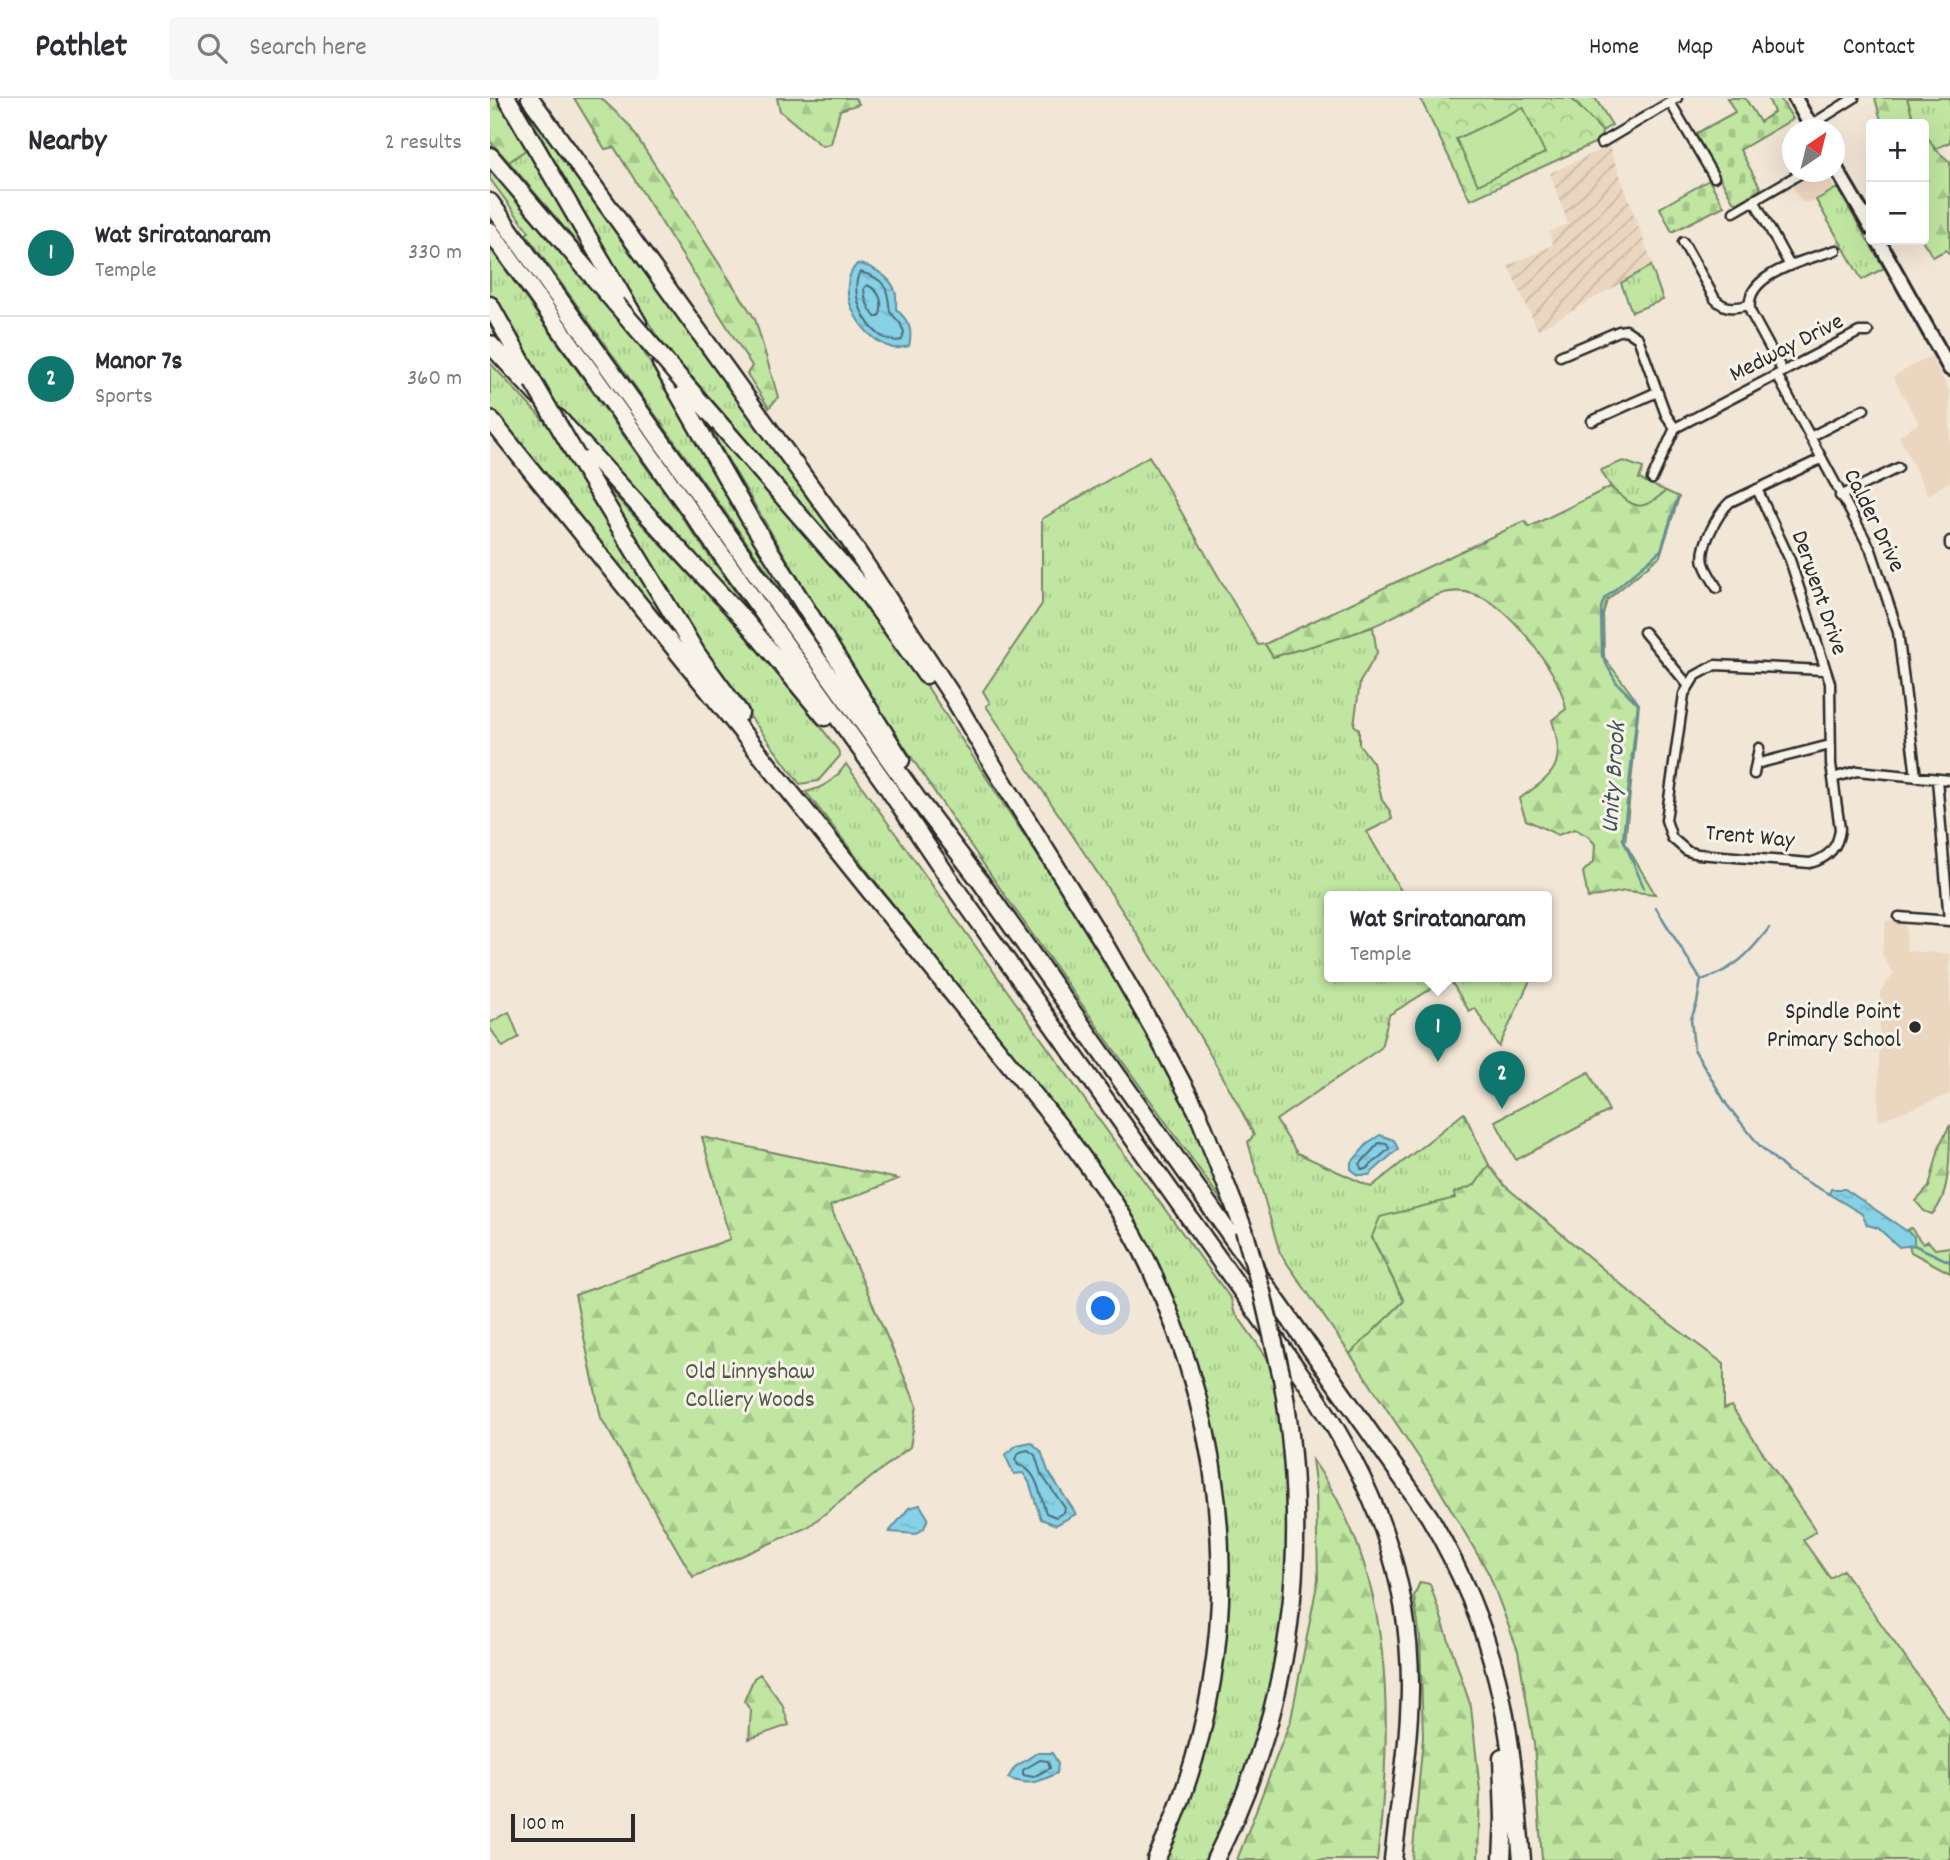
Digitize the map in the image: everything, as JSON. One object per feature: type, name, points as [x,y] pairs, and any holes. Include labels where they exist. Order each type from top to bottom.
[{"type":"highway","points":[[507,98],[750,519],[980,881]]},
{"type":"highway","points":[[530,98],[848,538],[953,698],[1105,945],[1173,1065],[1216,1155],[1244,1230],[1262,1292],[1282,1378],[1296,1494],[1295,1576],[1290,1623],[1275,1702],[1243,1799],[1214,1860]]},
{"type":"highway","points":[[490,156],[866,592],[993,767]]},
{"type":"highway","points":[[490,202],[900,775],[980,881],[1429,1516],[1472,1602],[1497,1679],[1516,1783],[1522,1860]]},
{"type":"highway","points":[[490,231],[884,782],[958,892],[1309,1386],[1340,1434],[1367,1486],[1396,1570],[1409,1654],[1408,1726],[1392,1859]]},
{"type":"highway","points":[[490,305],[533,382],[697,654],[915,947]]},
{"type":"highway","points":[[490,344],[780,662],[958,892]]},
{"type":"highway","points":[[490,418],[1060,1127],[1110,1196],[1148,1263],[1183,1344],[1202,1408],[1214,1471],[1220,1525],[1221,1593],[1218,1641],[1193,1763],[1156,1860]]},
{"type":"highway","points":[[1497,1679],[1504,1784],[1502,1860]]},
{"type":"main road","points":[[1795,98],[1807,119]]},
{"type":"main road","points":[[1845,182],[1866,219]]},
{"type":"main road","points":[[1881,245],[1950,369]]},
{"type":"street","points":[[1824,119],[1854,98]]},
{"type":"street","points":[[1601,143],[1673,100],[1714,177]]},
{"type":"street","points":[[1734,212],[1786,182]]},
{"type":"street","points":[[1754,200],[1790,266]]},
{"type":"street","points":[[1686,247],[1715,299],[1727,307],[1749,305],[1751,295],[1762,280],[1790,266],[1836,250]]},
{"type":"street","name":"Calder Drive","points":[[1749,305],[1810,437],[1871,550],[1898,632],[1916,777]]},
{"type":"street","points":[[1560,355],[1626,330],[1638,338],[1666,415],[1675,428],[1650,478]]},
{"type":"street","name":"Medway Drive","points":[[1675,428],[1725,405],[1859,332],[1868,332]]},
{"type":"street","points":[[1592,422],[1657,392]]},
{"type":"street","points":[[1810,437],[1864,409]]},
{"type":"street","points":[[1717,588],[1703,562],[1704,553],[1716,520],[1730,502],[1821,459]]},
{"type":"street","points":[[1840,496],[1898,468]]},
{"type":"street","name":"Derwent Drive","points":[[1757,489],[1790,560],[1830,683],[1830,713]]},
{"type":"street","points":[[1644,632],[1688,685],[1695,676],[1715,666],[1824,670]]},
{"type":"street","name":"Trent Way","points":[[1688,685],[1666,820],[1672,838],[1687,851],[1698,854],[1797,862],[1818,861],[1832,851],[1840,829],[1830,745],[1830,713]]},
{"type":"street","points":[[1756,764],[1830,745]]},
{"type":"street","points":[[1754,774],[1759,748]]},
{"type":"street","points":[[1833,778],[1857,771],[1950,780]]},
{"type":"street","points":[[1899,917],[1950,921],[1937,779]]},
{"type":"shaded area","points":[[1609,146],[1653,265],[1538,330],[1508,266],[1553,245],[1549,232],[1568,224],[1550,173]]},
{"type":"shaded area","points":[[1799,182],[1830,182],[1835,189],[1816,200],[1803,203],[1792,186]]},
{"type":"shaded area","points":[[1931,355],[1950,393],[1950,481],[1928,495],[1899,436],[1919,423],[1893,377]]},
{"type":"shaded area","name":"Spindle Point Primary School","points":[[1886,921],[1906,922],[1907,951],[1950,954],[1950,1094],[1878,1121],[1880,992],[1894,974],[1882,954]]},
{"type":"green space","points":[[490,98],[498,98],[528,148],[509,162],[490,141]]},
{"type":"green space","points":[[520,98],[814,501],[875,589],[658,338],[582,212]]},
{"type":"green space","points":[[574,98],[601,98],[629,125],[755,319],[778,397],[769,408],[747,374],[752,366],[614,147],[605,149]]},
{"type":"green space","points":[[777,98],[855,98],[859,104],[840,110],[831,144],[822,146],[780,111]]},
{"type":"green space","points":[[1420,98],[1571,98],[1602,131],[1601,140],[1470,200]]},
{"type":"green space","points":[[1571,98],[1595,98],[1612,125],[1602,131]]},
{"type":"green space","points":[[1727,98],[1745,98],[1760,122],[1774,112],[1768,98],[1780,98],[1793,119],[1782,119],[1782,125],[1740,150],[1761,189],[1738,203],[1733,201],[1695,134],[1735,112]]},
{"type":"green space","points":[[1875,98],[1907,98],[1915,119],[1881,119]]},
{"type":"green space","points":[[1907,98],[1950,98],[1950,142],[1935,149],[1929,140],[1929,119],[1915,119]]},
{"type":"green space","points":[[1523,107],[1545,153],[1478,185],[1456,139]]},
{"type":"green space","points":[[1929,140],[1950,162],[1950,255],[1946,250],[1933,257],[1925,245],[1929,245]]},
{"type":"green space","points":[[528,148],[593,262],[509,162]]},
{"type":"green space","points":[[490,164],[631,331],[816,639],[526,234],[529,232],[490,179]]},
{"type":"green space","points":[[1709,180],[1724,206],[1672,232],[1660,208]]},
{"type":"green space","points":[[1837,188],[1866,237],[1866,245],[1870,245],[1884,268],[1862,280],[1816,200]]},
{"type":"green space","points":[[490,248],[770,641],[553,403],[490,295]]},
{"type":"green space","points":[[1651,266],[1663,300],[1632,312],[1621,283]]},
{"type":"green space","points":[[490,363],[549,426],[676,637],[674,639],[490,410]]},
{"type":"green space","points":[[699,410],[840,571],[913,665],[1056,884],[1156,1046],[1186,1104],[1230,1213],[1014,909],[912,758],[818,610]]},
{"type":"green space","points":[[1149,456],[1258,645],[1265,644],[1273,657],[1373,627],[1377,653],[1360,682],[1354,725],[1359,730],[1359,744],[1373,763],[1382,800],[1392,819],[1367,832],[1401,891],[1324,891],[1324,982],[1443,982],[1389,1015],[1381,1048],[1276,1120],[1297,1153],[1371,1187],[1464,1113],[1489,1165],[1475,1185],[1454,1193],[1455,1198],[1372,1238],[1404,1301],[1350,1354],[1280,1253],[1248,1142],[1254,1135],[1224,1079],[1126,917],[986,706],[990,703],[983,691],[1042,604],[1042,519]]},
{"type":"green space","points":[[1623,461],[1643,468],[1639,479],[1666,491],[1649,506],[1626,501],[1609,484],[1601,470]]},
{"type":"green space","points":[[597,477],[752,644],[838,750],[840,756],[818,781],[800,784],[718,673]]},
{"type":"green space","points":[[1610,487],[1637,506],[1649,503],[1666,491],[1679,497],[1660,556],[1607,600],[1603,614],[1604,657],[1639,704],[1625,843],[1655,894],[1625,891],[1588,898],[1583,872],[1594,861],[1595,844],[1575,829],[1558,835],[1526,820],[1519,799],[1541,783],[1554,767],[1558,748],[1552,720],[1566,709],[1556,681],[1546,664],[1529,639],[1503,611],[1481,597],[1457,591],[1427,599],[1389,619],[1347,636],[1273,657],[1265,644],[1525,521],[1529,527]]},
{"type":"green space","points":[[846,764],[1102,1124],[1231,1299],[1234,1311],[1273,1366],[1293,1517],[1277,1668],[1255,1748],[1230,1814],[1206,1860],[1162,1860],[1186,1798],[1227,1569],[1220,1469],[1202,1385],[1177,1315],[1050,1106],[806,792],[829,782]]},
{"type":"green space","points":[[1451,982],[1529,982],[1499,1047],[1475,1008],[1469,1011]]},
{"type":"green space","points":[[509,1012],[519,1037],[503,1047],[490,1028],[490,1023]]},
{"type":"green space","points":[[1589,1072],[1609,1111],[1516,1160],[1495,1121]]},
{"type":"green space","points":[[1950,1125],[1946,1186],[1938,1207],[1932,1214],[1924,1211],[1916,1201],[1929,1187],[1940,1144]]},
{"type":"green space","name":"Old Linnyshaw Colliery Woods","points":[[702,1137],[898,1179],[830,1206],[917,1406],[910,1447],[808,1527],[693,1577],[601,1418],[575,1295],[730,1239]]},
{"type":"green space","points":[[1489,1165],[1504,1185],[1649,1308],[1724,1364],[1724,1409],[1731,1406],[1816,1531],[1803,1540],[1830,1578],[1843,1570],[1950,1721],[1950,1860],[1542,1860],[1534,1744],[1518,1651],[1489,1574],[1434,1480],[1350,1354],[1404,1301],[1372,1237],[1380,1217],[1455,1198],[1454,1193],[1475,1185]]},
{"type":"green space","points":[[1911,1228],[1923,1244],[1928,1241],[1935,1249],[1950,1247],[1950,1273],[1911,1252],[1909,1246],[1914,1245],[1905,1231]]},
{"type":"green space","points":[[1312,1459],[1340,1504],[1360,1551],[1374,1601],[1386,1704],[1377,1860],[1237,1860],[1291,1719],[1318,1579],[1316,1491]]},
{"type":"green space","points":[[1420,1582],[1430,1584],[1471,1707],[1480,1791],[1478,1860],[1412,1860],[1423,1737],[1420,1638],[1414,1596]]},
{"type":"green space","points":[[760,1674],[782,1704],[789,1725],[749,1739],[751,1711],[744,1701],[754,1678]]},
{"type":"water","points":[[857,264],[880,273],[893,286],[896,309],[907,321],[910,330],[909,346],[895,348],[882,343],[861,325],[849,300],[848,287],[850,275]]},
{"type":"water","points":[[1380,1135],[1394,1140],[1398,1149],[1369,1175],[1358,1175],[1351,1169],[1351,1163],[1369,1142]]},
{"type":"water","points":[[1831,1189],[1845,1189],[1914,1236],[1914,1245],[1899,1247],[1878,1228],[1867,1225],[1862,1214],[1829,1194]]},
{"type":"water","points":[[1031,1442],[1041,1451],[1048,1471],[1076,1514],[1056,1525],[1041,1519],[1029,1482],[1023,1473],[1014,1474],[1005,1455],[1017,1445]]},
{"type":"water","points":[[920,1505],[928,1518],[924,1528],[916,1534],[889,1532],[909,1508]]},
{"type":"water","points":[[1037,1753],[1052,1753],[1058,1763],[1057,1773],[1033,1782],[1008,1778],[1015,1767]]},
{"type":"waterway","name":"Unity Brook","points":[[1644,888],[1623,839],[1638,704],[1616,682],[1602,656],[1601,608],[1604,599],[1661,550],[1677,499]]},
{"type":"waterway","name":"Unity Brook","points":[[1656,908],[1701,980],[1691,1019],[1694,1049],[1727,1105],[1759,1145],[1789,1172],[1829,1194]]},
{"type":"waterway","points":[[1702,980],[1740,960],[1769,928]]},
{"type":"waterway","name":"Unity Brook","points":[[1914,1245],[1950,1262]]},
{"type":"place","name":"Spindle Point Primary School","points":[[1915,1027]]},
{"type":"place","name":"Wat Sriratanaram","points":[[1438,1062]]},
{"type":"place","name":"Manor 7s","points":[[1502,1109]]}]
